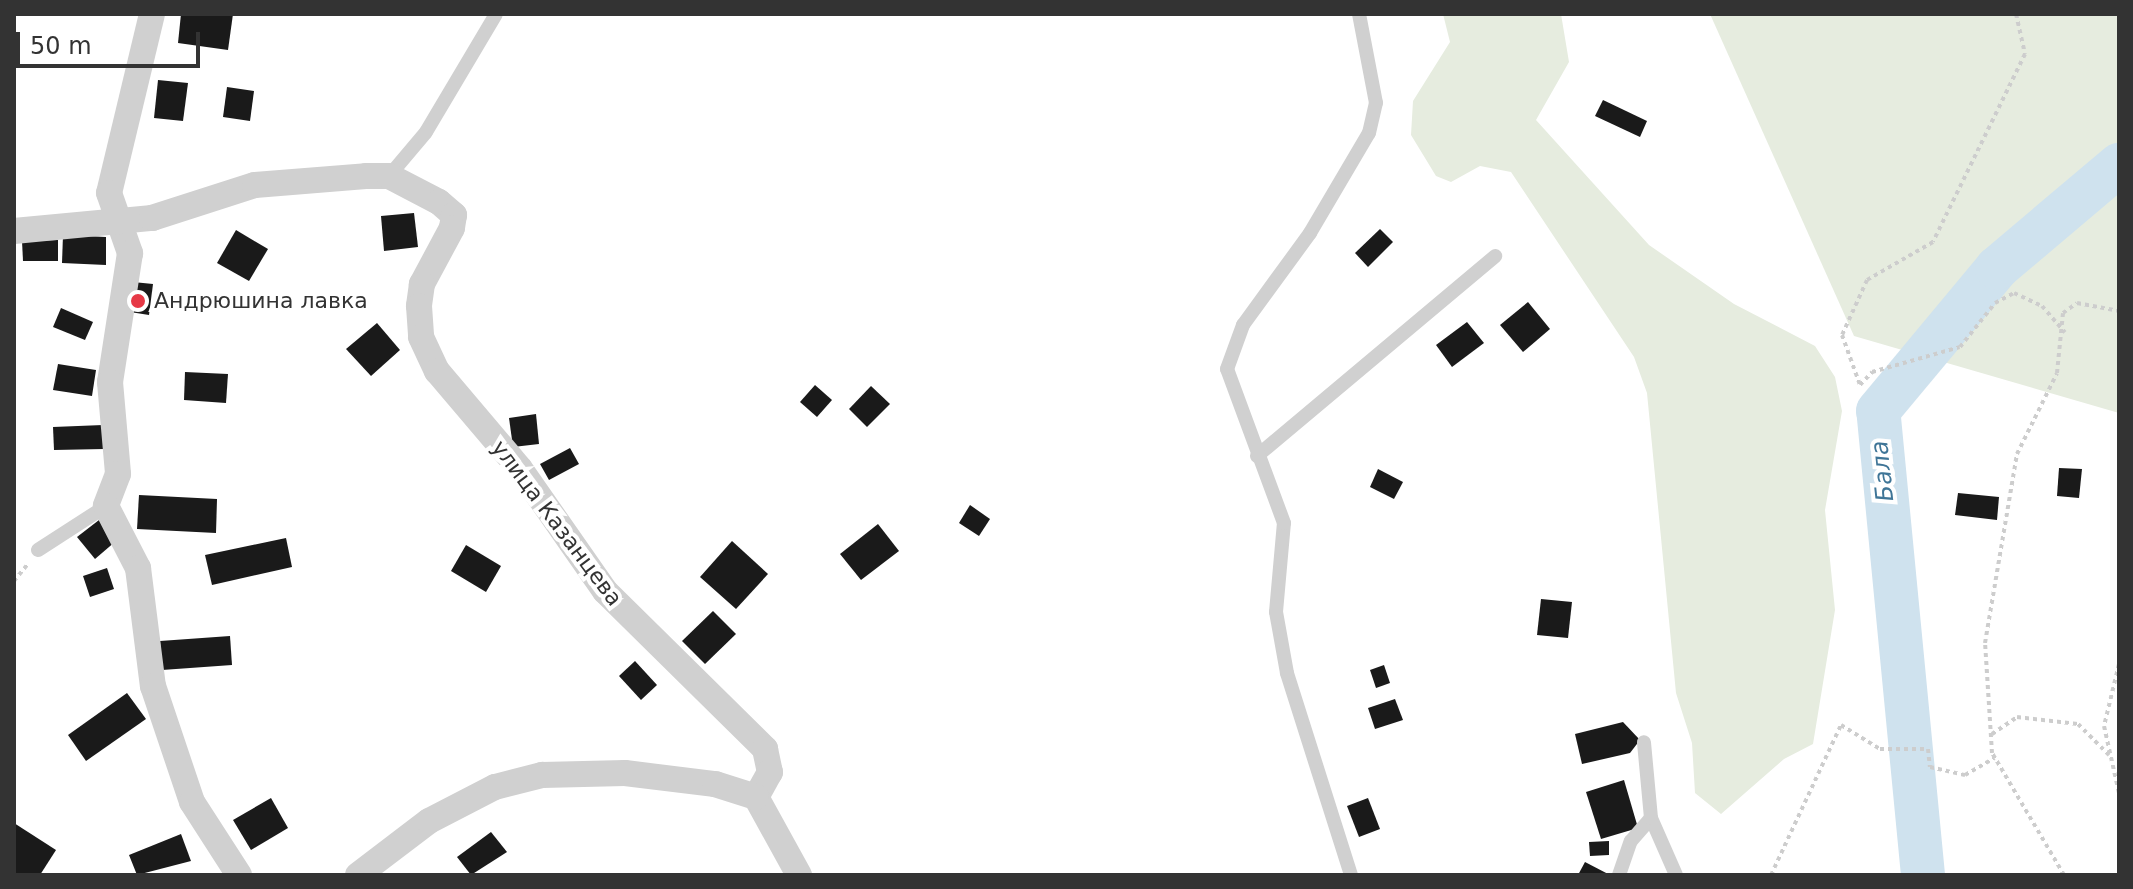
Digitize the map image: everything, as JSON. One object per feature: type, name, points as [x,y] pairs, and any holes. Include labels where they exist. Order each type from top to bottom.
[{"type":"street","points":[[152,14],[109,193],[114,219],[130,253],[110,382],[118,474],[106,506],[138,568],[153,686],[192,802],[239,875]]},
{"type":"street","points":[[14,231],[114,219],[152,218],[255,185],[389,176]]},
{"type":"street","name":"улица Казанцева","points":[[389,176],[454,215],[419,306],[421,337],[437,371],[520,469],[605,591],[765,749],[770,772],[756,797]]},
{"type":"street","points":[[358,875],[429,821],[495,787],[542,775],[625,773],[756,797],[799,875]]},
{"type":"lane","points":[[389,176],[426,132],[496,14]]},
{"type":"lane","points":[[1351,875],[1287,673],[1276,612],[1284,523],[1227,369],[1230,353],[1369,133],[1376,103],[1359,14]]},
{"type":"lane","points":[[1257,456],[1495,256]]},
{"type":"lane","points":[[38,550],[106,506]]},
{"type":"lane","points":[[1644,742],[1651,818],[1676,875]]},
{"type":"lane","points":[[1619,875],[1631,841],[1651,818]]},
{"type":"path","points":[[2016,14],[2025,54],[1933,242],[1867,280],[1844,322],[1860,385],[1872,372],[1911,360],[1925,360],[1960,347],[1995,303],[2014,293],[2042,306],[2065,332]]},
{"type":"path","points":[[2064,875],[1995,758],[1985,643],[2017,454],[2057,373],[2065,332],[2063,313],[2077,303],[2119,311]]},
{"type":"path","points":[[2119,664],[2104,726],[2119,793]]},
{"type":"path","points":[[1991,734],[2017,717],[2078,724],[2109,755]]},
{"type":"path","points":[[1771,875],[1841,725],[1880,749],[1928,749],[1930,767],[1965,775],[1995,758]]},
{"type":"shaded area","points":[[1443,14],[1561,14],[1569,62],[1536,120],[1649,245],[1734,304],[1815,346],[1835,377],[1842,411],[1825,510],[1835,610],[1813,744],[1784,759],[1721,814],[1695,793],[1692,743],[1676,693],[1647,393],[1634,357],[1511,172],[1480,166],[1451,182],[1436,176],[1411,135],[1413,101],[1450,42]]},
{"type":"shaded area","points":[[1710,14],[2119,14],[2119,413],[1854,336]]},
{"type":"building","points":[[181,14],[233,14],[228,50],[178,43]]},
{"type":"building","points":[[158,80],[188,83],[183,121],[154,118]]},
{"type":"building","points":[[227,87],[254,91],[250,121],[223,117]]},
{"type":"building","points":[[1603,100],[1647,121],[1640,137],[1595,116]]},
{"type":"building","points":[[414,213],[418,247],[384,251],[381,216]]},
{"type":"building","points":[[1380,229],[1393,242],[1368,267],[1355,253]]},
{"type":"building","points":[[236,230],[268,249],[249,281],[217,263]]},
{"type":"building","points":[[63,235],[106,237],[106,265],[62,263]]},
{"type":"building","points":[[58,240],[58,261],[23,261],[22,241]]},
{"type":"building","points":[[133,282],[153,284],[149,315],[130,312]]},
{"type":"building","points":[[1528,302],[1550,329],[1523,352],[1500,325]]},
{"type":"building","points":[[61,308],[93,322],[85,340],[53,327]]},
{"type":"building","points":[[1467,322],[1484,343],[1452,367],[1436,345]]},
{"type":"building","points":[[377,323],[400,350],[371,376],[346,349]]},
{"type":"building","points":[[58,364],[96,370],[92,396],[53,390]]},
{"type":"building","points":[[185,372],[228,374],[226,403],[184,400]]},
{"type":"building","points":[[815,385],[832,400],[817,417],[800,402]]},
{"type":"building","points":[[871,386],[890,404],[867,427],[849,409]]},
{"type":"building","points":[[536,414],[539,444],[513,447],[509,418]]},
{"type":"building","points":[[103,425],[104,449],[54,450],[53,427]]},
{"type":"building","points":[[570,448],[579,464],[549,480],[540,464]]},
{"type":"building","points":[[2059,468],[2082,469],[2079,498],[2057,496]]},
{"type":"building","points":[[1378,469],[1403,482],[1394,499],[1370,487]]},
{"type":"building","points":[[1958,493],[1999,497],[1997,520],[1955,515]]},
{"type":"building","points":[[139,495],[217,499],[216,533],[137,529]]},
{"type":"building","points":[[970,505],[990,519],[979,536],[959,523]]},
{"type":"building","points":[[99,520],[116,541],[95,559],[77,537]]},
{"type":"building","points":[[878,524],[899,551],[861,580],[840,554]]},
{"type":"building","points":[[286,538],[292,567],[212,585],[205,555]]},
{"type":"building","points":[[732,541],[768,574],[736,609],[700,577]]},
{"type":"building","points":[[466,545],[501,566],[486,592],[451,571]]},
{"type":"building","points":[[107,568],[114,589],[90,597],[83,576]]},
{"type":"building","points":[[1541,599],[1572,602],[1568,638],[1537,635]]},
{"type":"building","points":[[713,611],[736,634],[705,664],[682,641]]},
{"type":"building","points":[[230,636],[232,665],[162,670],[160,641]]},
{"type":"building","points":[[635,661],[657,685],[641,700],[619,676]]},
{"type":"building","points":[[1384,665],[1390,683],[1376,688],[1370,670]]},
{"type":"building","points":[[127,693],[146,719],[86,761],[68,735]]},
{"type":"building","points":[[1395,699],[1403,720],[1375,729],[1368,708]]},
{"type":"building","points":[[1623,722],[1640,740],[1630,753],[1582,764],[1575,734]]},
{"type":"building","points":[[1624,780],[1638,828],[1601,839],[1586,792]]},
{"type":"building","points":[[271,798],[288,828],[251,850],[233,820]]},
{"type":"building","points":[[1368,798],[1380,829],[1359,837],[1347,806]]},
{"type":"building","points":[[14,823],[56,850],[40,875],[14,875]]},
{"type":"building","points":[[491,832],[507,852],[471,875],[457,857]]},
{"type":"building","points":[[181,834],[191,861],[137,875],[129,855]]},
{"type":"building","points":[[1609,841],[1609,855],[1590,856],[1589,842]]},
{"type":"building","points":[[1585,862],[1610,875],[1578,875]]},
{"type":"waterway","name":"Бала","points":[[1923,875],[1878,411],[1997,268],[2119,165]]},
{"type":"place","name":"Андрюшина лавка","points":[[138,301]]}]
